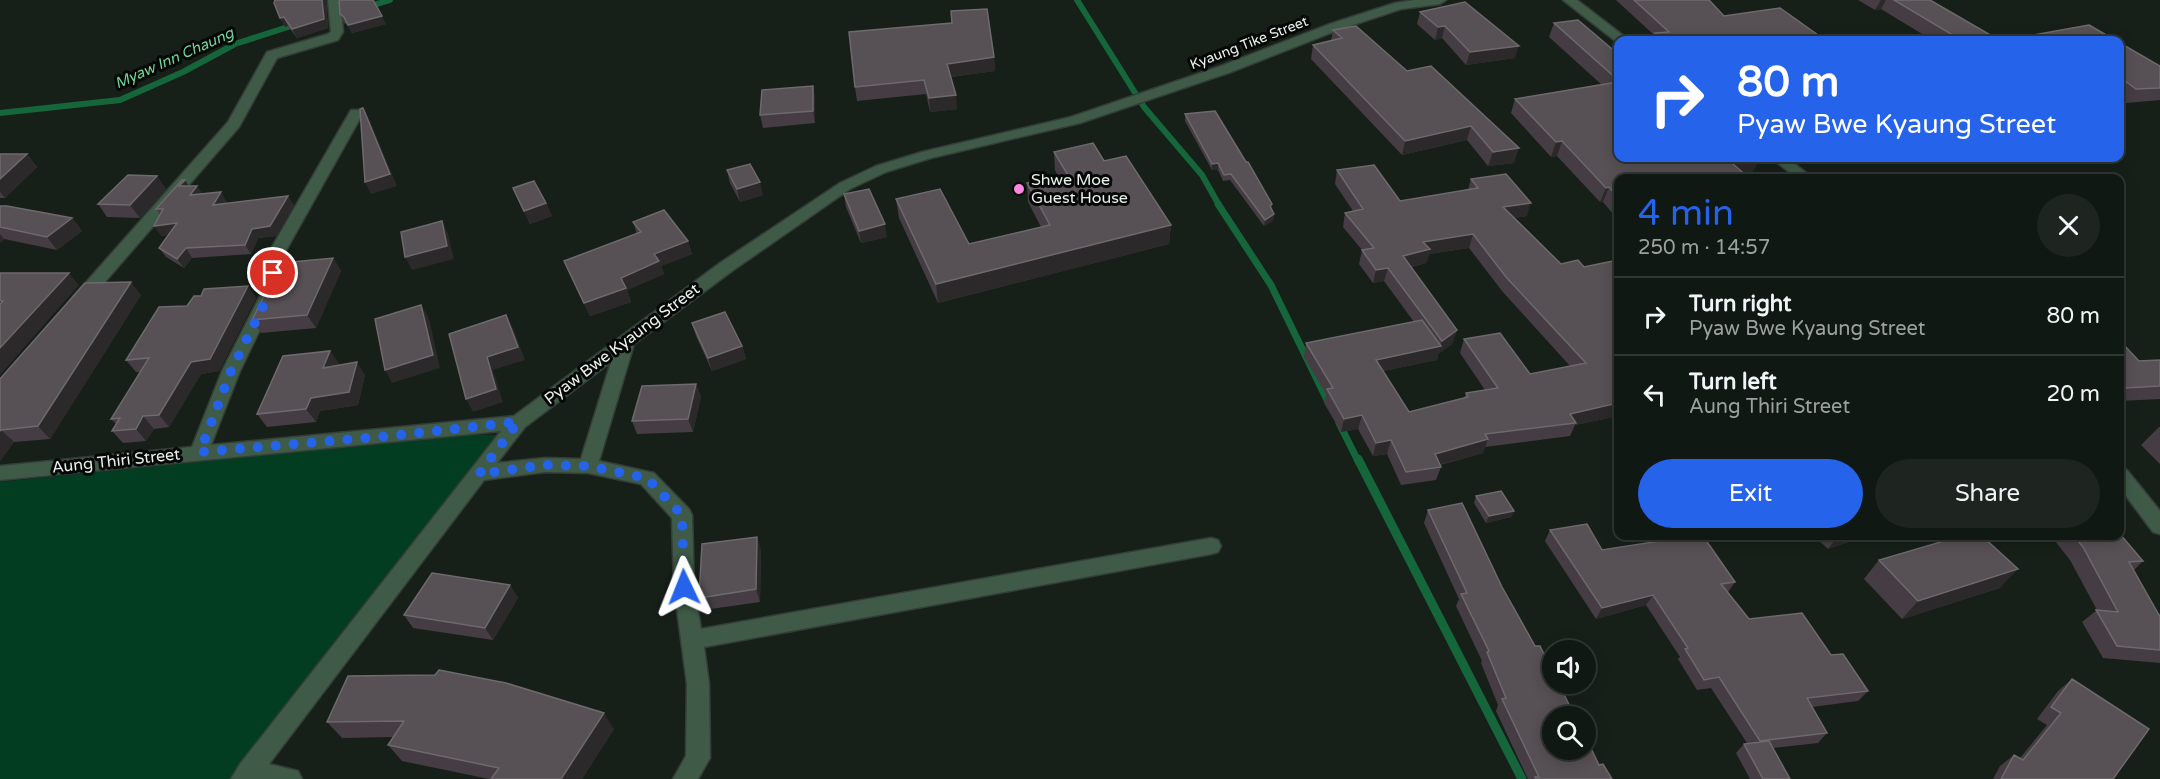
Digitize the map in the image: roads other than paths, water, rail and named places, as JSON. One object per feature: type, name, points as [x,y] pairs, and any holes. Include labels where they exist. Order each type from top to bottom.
[{"type":"street","points":[[69,311],[234,123],[272,55],[326,40],[337,32],[334,0]]},
{"type":"street","name":"Kyaung Tike Street","points":[[1139,99],[1226,69],[1334,27],[1399,6],[1440,0]]},
{"type":"street","points":[[1569,0],[1618,36]]},
{"type":"street","name":"Pyaw Bwe Kyaung Street","points":[[245,776],[518,422],[627,339],[726,267],[845,186],[881,169],[927,155],[1075,120],[1139,99]]},
{"type":"street","points":[[200,452],[231,371],[270,292],[276,254],[356,113]]},
{"type":"street","points":[[1784,162],[1800,174]]},
{"type":"street","points":[[588,466],[627,339]]},
{"type":"street","name":"Aung Thiri Street","points":[[0,473],[518,422]]},
{"type":"street","points":[[479,474],[545,465],[588,466],[647,478],[682,515],[684,587],[698,684],[698,758],[685,779]]},
{"type":"street","points":[[2124,480],[2160,526]]},
{"type":"street","points":[[692,640],[1211,546]]},
{"type":"street","points":[[245,776],[290,779]]},
{"type":"waterway","name":"Myaw Inn Chaung","points":[[367,7],[390,0]]},
{"type":"waterway","points":[[1077,0],[1144,107],[1202,175],[1219,205]]},
{"type":"waterway","name":"Myaw Inn Chaung","points":[[0,113],[120,100],[183,72],[235,44],[297,24]]},
{"type":"waterway","points":[[1218,204],[1271,285],[1329,404]]},
{"type":"waterway","points":[[1339,423],[1358,461]]},
{"type":"waterway","points":[[1358,459],[1522,779]]},
{"type":"place","name":"Shwe Moe Guest House","points":[[1019,189]]}]
